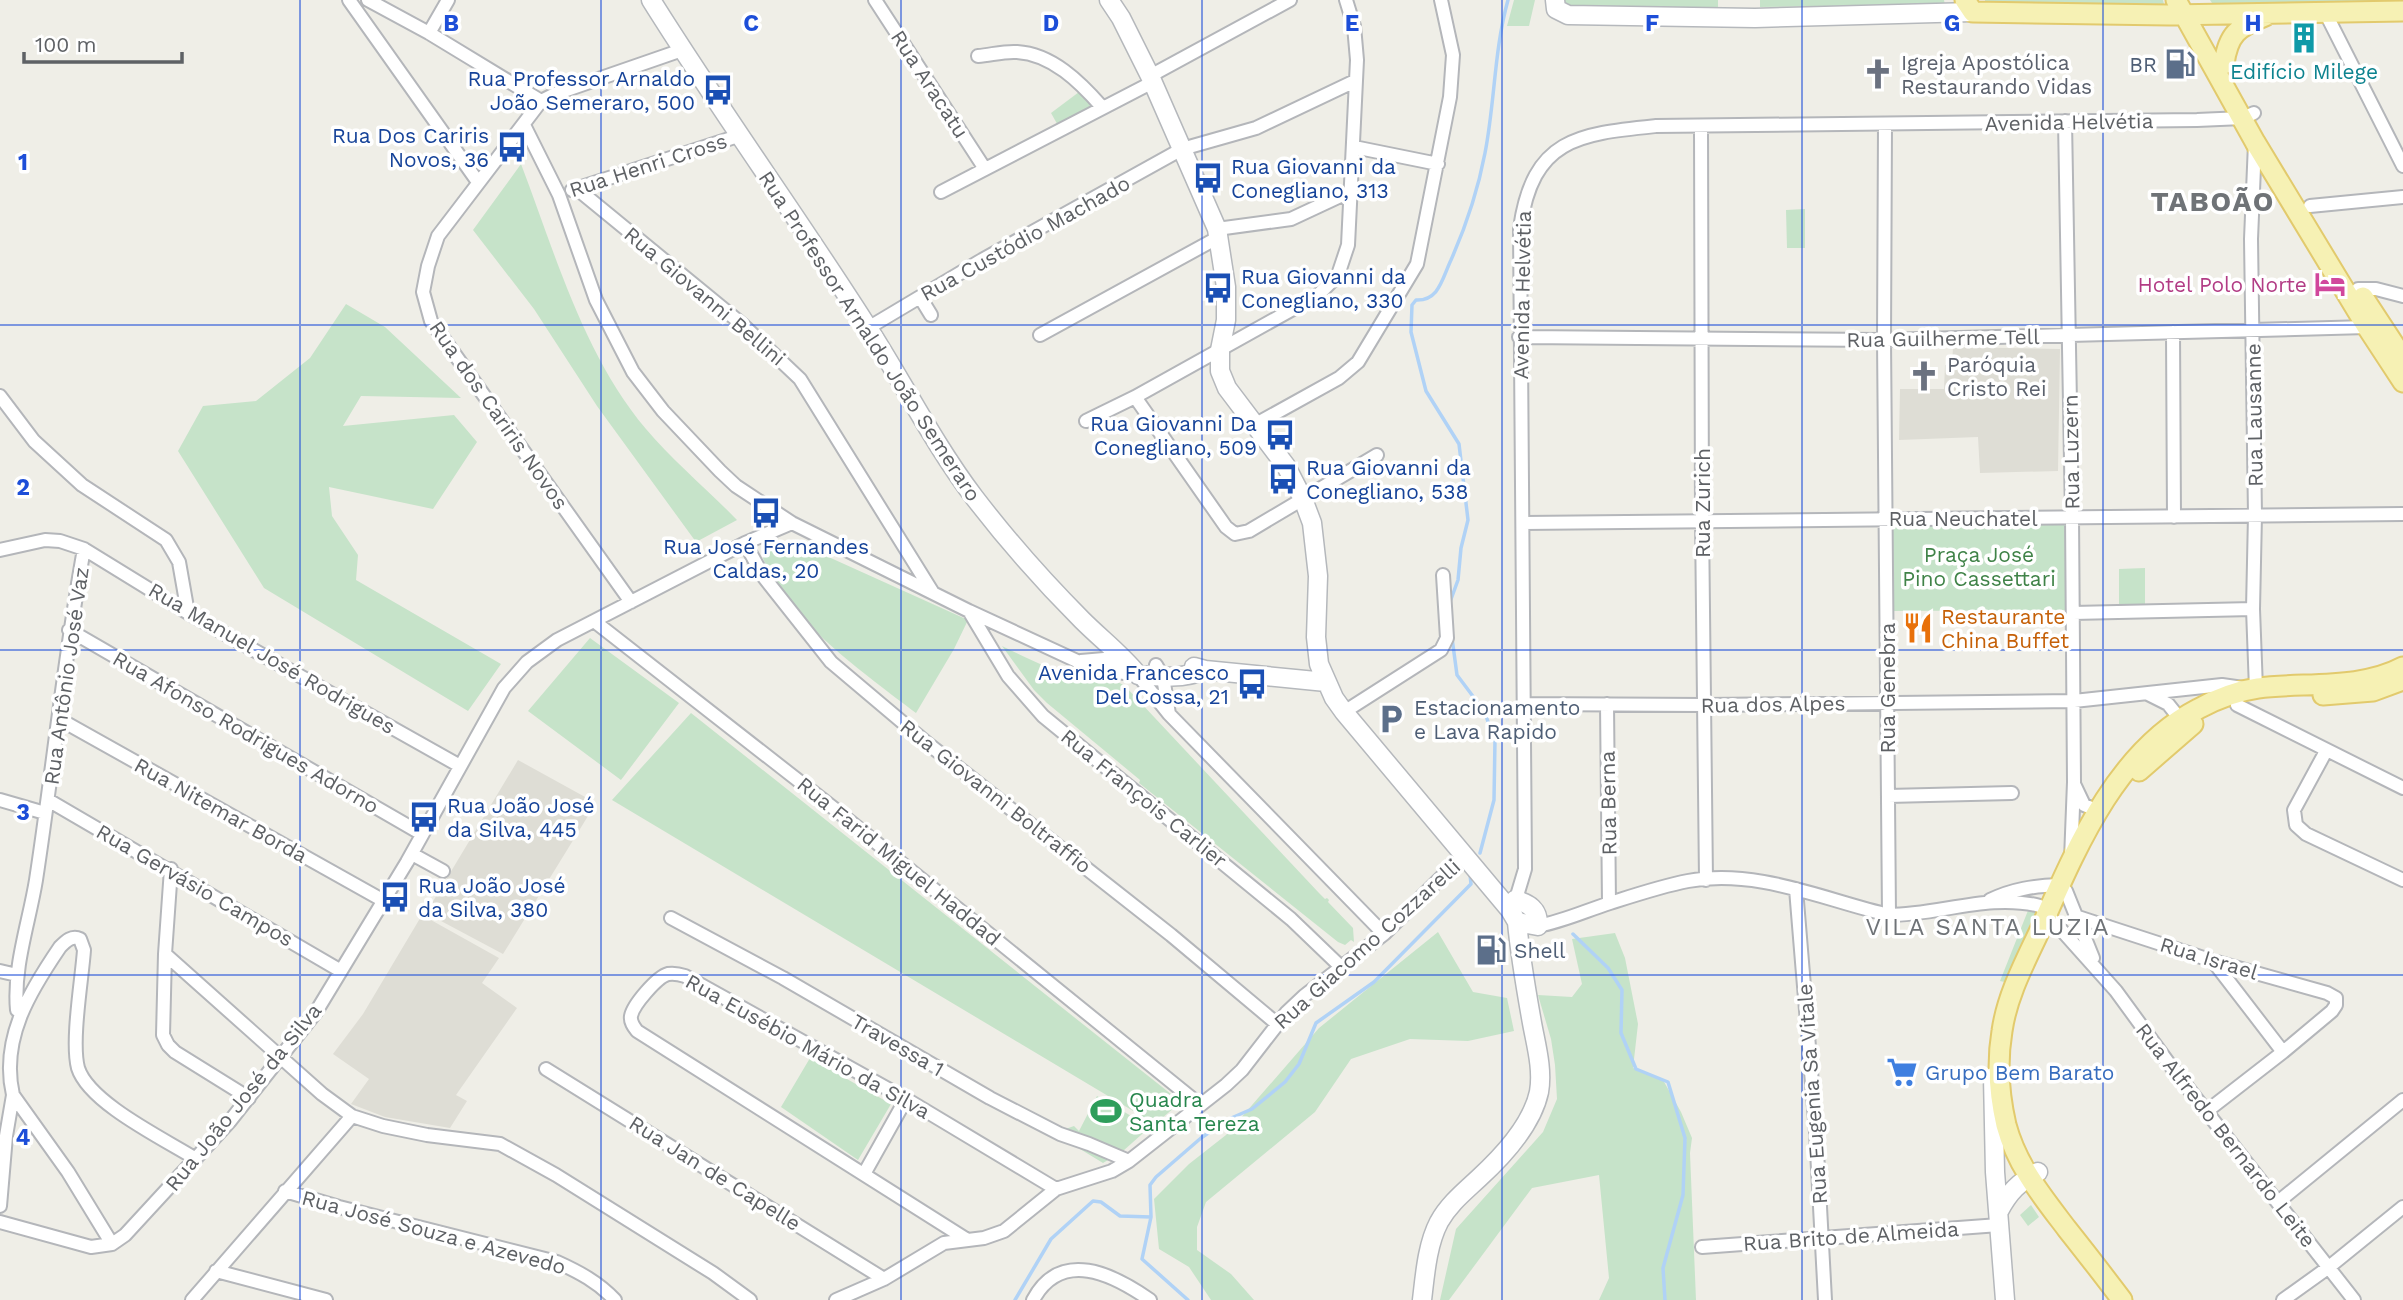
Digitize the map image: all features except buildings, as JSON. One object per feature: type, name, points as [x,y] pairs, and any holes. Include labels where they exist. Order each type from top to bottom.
[{"type":"main road","name":"Rua Professor Arnaldo João Semeraro","points":[[651,0],[738,136],[868,328],[932,438],[974,498],[1029,564],[1133,669]]},
{"type":"main road","points":[[1109,0],[1121,18],[1151,79],[1218,233],[1226,287],[1226,320],[1220,350],[1220,371],[1227,388],[1286,466],[1312,523],[1318,576],[1316,637],[1319,664],[1326,682],[1344,712],[1490,884],[1524,913],[1525,938],[1520,953],[1540,1069],[1534,1111],[1484,1174],[1450,1206],[1438,1223],[1431,1245],[1422,1300]]},
{"type":"main road","points":[[1555,0],[1556,9],[1568,15],[1726,8],[1755,18],[1969,6],[2187,7],[2275,12],[2403,11]]},
{"type":"main road","points":[[1749,0],[1755,18]]},
{"type":"main road","points":[[2187,7],[2224,64],[2249,116],[2255,142],[2403,382]]},
{"type":"main road","points":[[2187,7],[2249,116],[2310,206],[2358,289],[2403,358]]},
{"type":"main road","points":[[2224,64],[2226,48],[2239,28],[2275,12]]},
{"type":"main road","points":[[1133,669],[1159,671],[1192,666],[1205,670],[1326,682]]},
{"type":"main road","points":[[2005,1300],[1995,1172],[1992,1080],[2008,1003],[2063,888],[2071,862],[2099,811],[2131,763],[2151,742],[2180,719],[2211,702],[2248,695],[2362,693],[2402,679]]},
{"type":"main road","points":[[2063,888],[2083,864],[2113,805],[2140,771],[2186,728],[2248,695]]},
{"type":"main road","points":[[2050,916],[2024,987],[2008,1055],[2010,1084],[2028,1177],[2136,1300]]},
{"type":"main road","points":[[2000,1046],[2005,1120],[2028,1177],[2122,1300]]},
{"type":"main road","points":[[1995,1172],[2028,1177]]},
{"type":"main road","points":[[1999,1218],[2007,1195],[2028,1177]]},
{"type":"street","points":[[349,0],[478,182]]},
{"type":"street","points":[[368,0],[429,33],[541,101],[682,50]]},
{"type":"street","points":[[429,33],[448,0]]},
{"type":"street","points":[[941,192],[1102,107],[1290,0]]},
{"type":"street","points":[[1086,421],[1135,397],[1318,295],[1338,275],[1346,253],[1357,60],[1354,26],[1346,0]]},
{"type":"street","points":[[1256,424],[1339,378],[1358,362],[1417,264],[1450,97],[1453,63],[1441,0]]},
{"type":"street","name":"Rua Aracatu","points":[[877,1],[985,169]]},
{"type":"street","points":[[2325,12],[2403,166]]},
{"type":"street","points":[[978,56],[1013,51],[1041,56],[1070,77],[1102,107]]},
{"type":"street","name":"Rua Custódio Machado","points":[[868,328],[1182,149],[1256,128],[1355,82]]},
{"type":"street","name":"Rua dos Cariris Novos","points":[[541,101],[438,236],[423,292],[431,321],[631,602]]},
{"type":"street","name":"Avenida Helvétia","points":[[1524,913],[1524,523],[1519,337],[1520,228],[1523,204],[1532,183],[1556,149],[1585,135],[1656,126],[1885,125],[2249,116]]},
{"type":"street","name":"Rua Luzern","points":[[2065,121],[2073,517],[2074,782],[2071,862]]},
{"type":"street","points":[[524,125],[559,195],[596,299],[633,372],[649,395],[736,486],[792,523],[933,594],[1077,661],[1104,659],[1133,669]]},
{"type":"street","name":"Rua Genebra","points":[[1885,125],[1889,915]]},
{"type":"street","name":"Rua Zurich","points":[[1701,126],[1706,880]]},
{"type":"street","name":"Rua Henri Cross","points":[[559,195],[738,136]]},
{"type":"street","name":"Rua Lausanne","points":[[2248,695],[2255,516],[2250,220],[2255,142]]},
{"type":"street","points":[[1354,147],[1438,164]]},
{"type":"street","name":"Rua Giovanni Bellini","points":[[576,188],[743,325],[800,379],[933,594]]},
{"type":"street","points":[[1040,335],[1218,233],[1291,219],[1351,191]]},
{"type":"street","points":[[2310,206],[2403,197]]},
{"type":"street","points":[[2358,289],[2376,289],[2403,296]]},
{"type":"street","points":[[920,297],[931,315]]},
{"type":"street","name":"Rua Guilherme Tell","points":[[1519,337],[1884,340],[2367,327]]},
{"type":"street","points":[[2173,332],[2174,517]]},
{"type":"street","points":[[0,396],[34,441],[71,477],[166,540],[178,562],[188,612]]},
{"type":"street","points":[[1135,397],[1226,527],[1235,534],[1249,531],[1377,455]]},
{"type":"street","name":"Rua Neuchatel","points":[[1524,523],[2403,514]]},
{"type":"street","name":"Rua João José da Silva","points":[[112,1244],[125,1235],[196,1159],[249,1098],[316,1012],[412,854],[504,688],[527,662],[557,640],[745,543],[792,523]]},
{"type":"street","name":"Rua Manuel José Rodrigues","points":[[0,550],[45,540],[60,541],[84,549],[188,612],[460,766]]},
{"type":"street","name":"Rua Giovanni Boltraffio","points":[[745,543],[762,576],[831,662],[927,743],[1171,935],[1276,1023]]},
{"type":"street","name":"Rua Antônio José Vaz","points":[[18,1010],[17,975],[36,880],[69,630],[84,549]]},
{"type":"street","points":[[1344,712],[1441,650],[1447,638],[1443,575]]},
{"type":"street","points":[[2073,613],[2253,609]]},
{"type":"street","name":"Rua François Carlier","points":[[969,611],[1008,676],[1043,716],[1270,902],[1341,967]]},
{"type":"street","name":"Rua Farid Miguel Haddad","points":[[594,621],[836,810],[1200,1105]]},
{"type":"street","name":"Rua Afonso Rodrigues Adorno","points":[[69,630],[422,834]]},
{"type":"street","name":"Rua Professor Arnaldo João Semeraro","points":[[1133,669],[1169,714],[1384,933]]},
{"type":"street","points":[[1159,671],[1169,714]]},
{"type":"street","name":"Rua dos Alpes","points":[[1524,704],[2074,701],[2222,685],[2235,685],[2248,695]]},
{"type":"street","points":[[2148,694],[2168,704],[2180,719]]},
{"type":"street","points":[[2248,695],[2326,751],[2403,788]]},
{"type":"street","name":"Rua Berna","points":[[1607,704],[1609,903]]},
{"type":"street","name":"Rua Nitemar Borda","points":[[59,719],[384,901]]},
{"type":"street","points":[[2326,751],[2294,810],[2296,825],[2306,834],[2403,880]]},
{"type":"street","points":[[2074,782],[2084,805],[2099,811]]},
{"type":"street","points":[[1888,796],[2012,793]]},
{"type":"street","name":"Rua Gervásio Campos","points":[[0,800],[47,806],[171,869],[341,971]]},
{"type":"street","points":[[412,854],[443,871]]},
{"type":"street","name":"Rua Giacomo Cozzarelli","points":[[1056,1189],[1112,1171],[1129,1161],[1200,1105],[1242,1070],[1276,1023],[1304,996],[1384,933],[1465,854]]},
{"type":"street","points":[[171,869],[164,954],[163,1035],[167,1045],[249,1098]]},
{"type":"street","points":[[1524,913],[1564,921],[1609,903],[1689,881],[1741,879],[1796,889],[1889,915],[1906,915],[1986,902],[2031,903],[2040,906],[2050,916]]},
{"type":"street","points":[[1986,902],[2010,891],[2034,886],[2063,888]]},
{"type":"street","name":"Rua Alfredo Bernardo Leite","points":[[2063,888],[2099,971]]},
{"type":"street","name":"Rua Eugenia Sa Vitale","points":[[1796,889],[1815,1118],[1825,1300]]},
{"type":"street","name":"Rua Alfredo Bernardo Leite","points":[[2050,916],[2099,971],[2354,1300]]},
{"type":"street","name":"Rua Israel","points":[[2075,916],[2336,998],[2332,1011],[2283,1052]]},
{"type":"street","name":"Travessa 1","points":[[671,918],[783,978],[990,1098],[1060,1135],[1129,1161]]},
{"type":"street","points":[[0,1222],[92,1247],[112,1244],[68,1172],[3,1081],[2,1052],[5,1038],[18,1010],[60,947],[67,940],[76,937],[83,942],[84,950],[75,1048],[79,1069],[89,1087],[104,1102],[196,1159]]},
{"type":"street","points":[[164,954],[322,1094],[352,1116],[427,1135],[500,1144],[556,1175],[713,1273],[750,1300]]},
{"type":"street","points":[[2207,1111],[2283,1052],[2213,961]]},
{"type":"street","points":[[0,971],[17,975]]},
{"type":"street","name":"Rua Eusébio Mário da Silva","points":[[966,1239],[637,1031],[631,1016],[635,1008],[660,978],[668,974],[685,976],[906,1099],[1056,1189]]},
{"type":"street","name":"Rua Jan de Capelle","points":[[546,1069],[884,1279]]},
{"type":"street","points":[[0,1206],[12,1095]]},
{"type":"street","points":[[864,1174],[906,1099]]},
{"type":"street","points":[[2278,1202],[2403,1100]]},
{"type":"street","points":[[192,1300],[352,1116]]},
{"type":"street","points":[[836,1300],[884,1279],[936,1247],[966,1239],[984,1238],[1004,1231],[1056,1189]]},
{"type":"street","name":"Rua José Souza e Azevedo","points":[[285,1191],[557,1262],[583,1273],[615,1300]]},
{"type":"street","points":[[2283,1300],[2403,1207]]},
{"type":"street","name":"Rua Brito de Almeida","points":[[1702,1247],[1822,1239],[1999,1218]]},
{"type":"street","points":[[1033,1300],[1050,1278],[1083,1270],[1119,1280],[1150,1300]]},
{"type":"street","points":[[216,1271],[326,1300]]},
{"type":"shaded area","points":[[1953,347],[2060,349],[2058,471],[1980,473],[1978,437],[1899,440],[1900,389],[1944,389],[1945,365],[1952,365]]},
{"type":"shaded area","points":[[518,760],[596,803],[503,954],[426,913]]},
{"type":"shaded area","points":[[422,915],[499,958],[482,983],[517,1008],[456,1095],[467,1101],[450,1128],[385,1117],[351,1104],[369,1079],[333,1054],[363,1014]]},
{"type":"green space","points":[[1514,0],[1535,0],[1529,26],[1507,26]]},
{"type":"green space","points":[[1564,0],[1718,0],[1718,8],[1564,7]]},
{"type":"green space","points":[[1760,0],[1944,0],[1945,5],[1760,7]]},
{"type":"green space","points":[[1985,0],[2163,0],[2165,8],[1985,10]]},
{"type":"green space","points":[[2210,0],[2403,0],[2403,2],[2212,3]]},
{"type":"green space","points":[[1083,89],[1099,105],[1060,129],[1051,113]]},
{"type":"green space","points":[[521,164],[573,302],[588,336],[624,400],[667,452],[737,520],[696,542],[597,406],[534,309],[473,230]]},
{"type":"green space","points":[[1805,209],[1805,248],[1787,248],[1786,210]]},
{"type":"green space","points":[[346,304],[385,327],[461,398],[361,396],[343,426],[454,415],[477,442],[433,509],[329,487],[332,516],[358,555],[356,580],[501,664],[468,711],[264,588],[178,451],[203,406],[256,401],[310,358]]},
{"type":"green space","name":"Praça José Pino Cassettari","points":[[2067,521],[2068,610],[1890,611],[1890,522]]},
{"type":"green space","points":[[786,541],[802,545],[968,620],[916,713],[829,644],[789,602],[773,580],[763,558],[771,544]]},
{"type":"green space","points":[[2145,568],[2145,609],[2119,610],[2119,569]]},
{"type":"green space","points":[[590,638],[679,703],[621,780],[528,711]]},
{"type":"green space","points":[[1002,646],[1057,671],[1125,686],[1319,893],[1329,900],[1353,928],[1354,942],[1351,940],[1345,945],[1338,942],[1139,783],[1140,780],[1034,690]]},
{"type":"green space","points":[[691,713],[1181,1102],[1155,1124],[612,800]]},
{"type":"green space","points":[[2029,908],[2044,916],[2013,984],[2000,981]]},
{"type":"green space","points":[[1438,932],[1473,992],[1507,998],[1514,1031],[1468,1041],[1410,1039],[1351,1059],[1315,1112],[1206,1202],[1197,1227],[1197,1250],[1231,1274],[1254,1300],[1211,1300],[1189,1267],[1159,1249],[1154,1199],[1189,1164],[1226,1135],[1319,1028]]},
{"type":"green space","points":[[1615,933],[1625,958],[1638,1024],[1633,1068],[1663,1080],[1692,1138],[1690,1153],[1696,1300],[1599,1300],[1609,1278],[1599,1175],[1532,1188],[1449,1300],[1440,1300],[1456,1229],[1543,1132],[1557,1099],[1551,1039],[1538,995],[1572,997],[1582,984],[1572,939]]},
{"type":"green space","points":[[810,1058],[891,1104],[858,1160],[781,1107]]},
{"type":"green space","name":"Quadra Santa Tereza","points":[[1097,1096],[1150,1127],[1123,1151],[1103,1163],[1062,1138],[1060,1131],[1074,1126],[1079,1131]]},
{"type":"green space","points":[[2031,1205],[2039,1217],[2028,1226],[2020,1215]]},
{"type":"waterway","points":[[1450,602],[1458,580],[1461,548],[1468,520],[1459,444],[1426,391],[1411,332],[1412,305],[1416,300],[1430,297],[1439,288],[1471,208],[1485,153],[1500,38],[1508,0]]},
{"type":"waterway","points":[[1452,638],[1457,675],[1484,711],[1495,740],[1494,800],[1480,853]]},
{"type":"waterway","points":[[1015,1300],[1051,1239],[1093,1201],[1101,1202],[1120,1216],[1151,1217],[1150,1185],[1156,1177],[1201,1138],[1229,1119],[1252,1109],[1285,1082],[1299,1064],[1316,1023],[1374,982],[1471,884],[1470,874]]},
{"type":"waterway","points":[[1573,934],[1608,968],[1622,990],[1621,1033],[1636,1069],[1668,1082],[1685,1138],[1683,1195],[1663,1268],[1665,1300]]},
{"type":"waterway","points":[[1151,1217],[1142,1259],[1188,1300]]},
{"type":"place","name":"Edifício Milege","points":[[2304,38]]},
{"type":"place","name":"BR","points":[[2180,64]]},
{"type":"place","name":"Igreja Apostólica Restaurando Vidas","points":[[1878,74]]},
{"type":"place","name":"Rua Professor Arnaldo João Semeraro, 500","points":[[718,90]]},
{"type":"place","name":"Rua Dos Cariris Novos, 36","points":[[512,147]]},
{"type":"place","name":"Rua Giovanni da Conegliano, 313","points":[[1208,178]]},
{"type":"place","name":"Hotel Polo Norte","points":[[2330,284]]},
{"type":"place","name":"Rua Giovanni da Conegliano, 330","points":[[1218,288]]},
{"type":"place","name":"Paróquia Cristo Rei","points":[[1924,376]]},
{"type":"place","name":"Rua Giovanni Da Conegliano, 509","points":[[1280,435]]},
{"type":"place","name":"Rua Giovanni da Conegliano, 538","points":[[1283,479]]},
{"type":"place","name":"Rua José Fernandes Caldas, 20","points":[[766,513]]},
{"type":"place","name":"Restaurante China Buffet","points":[[1918,628]]},
{"type":"place","name":"Avenida Francesco Del Cossa, 21","points":[[1252,684]]},
{"type":"place","name":"Estacionamento e Lava Rapido","points":[[1391,719]]},
{"type":"place","name":"Rua João José da Silva, 445","points":[[424,817]]},
{"type":"place","name":"Rua João José da Silva, 380","points":[[395,897]]},
{"type":"place","name":"Shell","points":[[1491,950]]},
{"type":"place","name":"Grupo Bem Barato","points":[[1902,1072]]},
{"type":"place","name":"Quadra Santa Tereza","points":[[1106,1111]]},
{"type":"district","name":"TABOÃO","points":[[2213,201]]},
{"type":"district","name":"VILA SANTA LUZIA","points":[[1988,927]]}]
